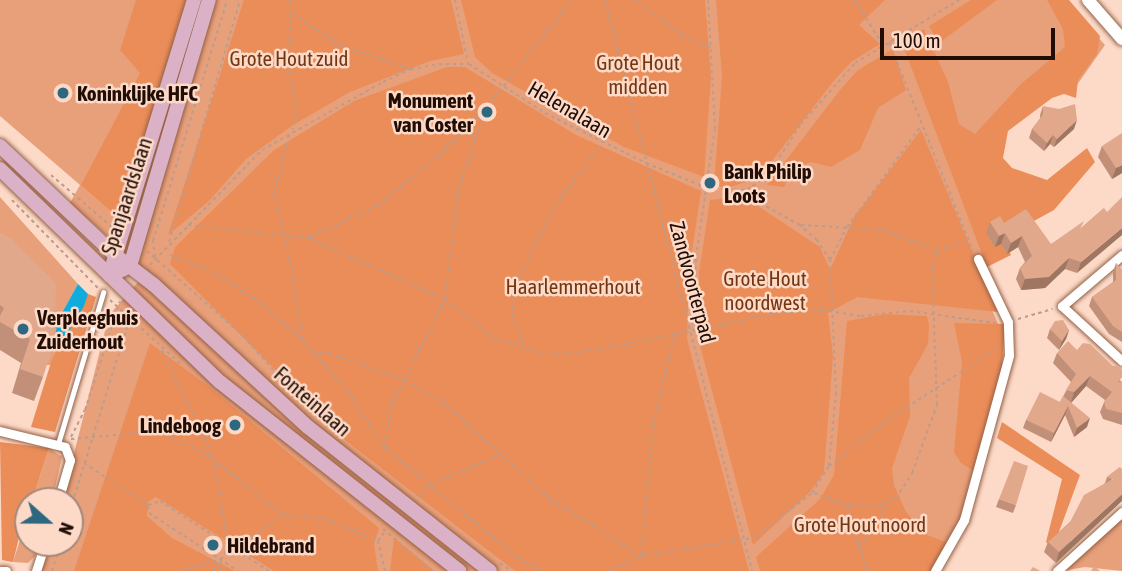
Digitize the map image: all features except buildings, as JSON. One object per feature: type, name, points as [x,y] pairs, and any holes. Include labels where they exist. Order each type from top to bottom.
[{"type":"main road","name":"Spanjaardslaan","points":[[110,276],[194,0]]},
{"type":"main road","name":"Spanjaardslaan","points":[[110,276],[130,266],[209,0]]},
{"type":"main road","name":"Fonteinlaan","points":[[0,146],[115,255],[308,427],[490,571]]},
{"type":"main road","name":"Fonteinlaan","points":[[0,169],[220,382],[458,571]]},
{"type":"street","points":[[1088,0],[1122,40]]},
{"type":"street","points":[[1122,255],[1062,306],[1122,361]]},
{"type":"street","points":[[935,571],[964,520],[999,401],[1010,343],[1008,322],[978,259]]},
{"type":"street","points":[[0,431],[64,443],[69,460],[62,487]]},
{"type":"street","points":[[1057,571],[1122,512]]},
{"type":"street","points":[[0,571],[6,571]]},
{"type":"lane","points":[[64,443],[103,293]]},
{"type":"path","name":"Spanjaardslaan","points":[[156,258],[153,241],[227,0]]},
{"type":"path","points":[[169,243],[171,225],[240,0]]},
{"type":"path","points":[[291,0],[293,14],[289,65],[296,114],[275,178],[275,208],[293,274],[302,339]]},
{"type":"path","points":[[156,258],[249,160],[290,132],[411,69],[469,64],[455,0]]},
{"type":"path","points":[[309,238],[379,205],[435,159],[460,129],[486,108],[505,86],[572,0]]},
{"type":"path","name":"Zandvoorterpad","points":[[605,0],[646,163],[693,329],[752,571]]},
{"type":"path","points":[[636,0],[682,35],[713,48]]},
{"type":"path","points":[[693,329],[696,257],[715,120],[713,48],[708,0]]},
{"type":"path","points":[[855,0],[883,44]]},
{"type":"path","points":[[740,192],[757,186],[768,175],[823,99],[855,63],[959,0]]},
{"type":"path","points":[[293,14],[340,45],[411,69]]},
{"type":"path","points":[[889,41],[967,241],[978,259]]},
{"type":"path","name":"Helenalaan","points":[[469,64],[602,145],[707,188],[740,192]]},
{"type":"path","points":[[384,447],[393,401],[445,299],[455,205],[486,108]]},
{"type":"path","points":[[829,466],[836,395],[830,260],[847,227],[922,125]]},
{"type":"path","points":[[460,129],[474,139]]},
{"type":"path","points":[[526,351],[512,316],[515,285],[556,204],[602,145]]},
{"type":"path","points":[[43,169],[121,233]]},
{"type":"path","points":[[740,192],[800,225],[817,240],[830,260]]},
{"type":"path","points":[[9,193],[26,217],[130,319],[77,487]]},
{"type":"path","points":[[800,225],[895,233],[937,250],[967,241]]},
{"type":"path","points":[[187,226],[282,233],[309,238],[445,299],[494,338],[526,351],[558,356],[776,313],[935,315],[1008,322],[1062,306]]},
{"type":"path","name":"Fonteinlaan","points":[[137,243],[243,336],[305,406]]},
{"type":"path","points":[[859,547],[912,473],[935,413],[937,391],[932,269],[937,250]]},
{"type":"path","points":[[170,255],[232,283],[302,339],[363,412],[384,447],[518,558],[541,571]]},
{"type":"path","points":[[64,443],[85,411],[115,306]]},
{"type":"path","points":[[642,556],[656,407],[676,333]]},
{"type":"path","points":[[610,571],[642,556],[744,541],[761,533],[813,493],[829,466],[889,419],[937,391],[989,351],[1010,343]]},
{"type":"path","points":[[161,348],[214,461],[228,546],[213,571]]},
{"type":"path","points":[[313,352],[347,358],[405,380],[444,404],[550,499],[642,556]]},
{"type":"path","points":[[64,443],[92,436],[160,431],[214,461],[283,515],[326,519],[378,541]]},
{"type":"path","points":[[417,499],[429,485],[502,454]]},
{"type":"path","points":[[84,463],[148,505],[149,513],[238,571]]},
{"type":"path","points":[[813,493],[847,505],[890,504]]},
{"type":"path","points":[[148,505],[160,501],[269,571]]},
{"type":"path","points":[[847,505],[868,571]]},
{"type":"path","points":[[228,546],[239,547],[283,515]]},
{"type":"path","points":[[389,571],[385,569],[378,541],[392,521]]},
{"type":"path","points":[[490,555],[511,571]]},
{"type":"path","points":[[179,571],[221,560]]},
{"type":"path","points":[[220,571],[221,560]]},
{"type":"green space","name":"Haarlemmerhout","points":[[0,0],[1065,0],[1105,45],[1072,92],[1059,93],[1011,121],[998,143],[1002,165],[1045,182],[1089,168],[1051,209],[997,242],[1003,255],[975,273],[1001,330],[999,358],[964,511],[932,571],[738,571],[688,564],[679,571],[41,571],[45,557],[84,557],[84,487],[66,487],[109,315],[147,272],[70,203],[80,185],[0,116]]},
{"type":"green space","points":[[136,0],[187,0],[121,212],[114,214],[81,185],[140,73],[120,50]]},
{"type":"green space","name":"Grote Hout zuid","points":[[244,0],[451,0],[464,54],[430,61],[350,92],[293,125],[246,159],[209,201],[168,235]]},
{"type":"green space","name":"Grote Hout midden","points":[[461,0],[705,0],[711,77],[704,177],[624,147],[492,73],[475,57]]},
{"type":"green space","points":[[716,0],[885,0],[859,25],[880,44],[851,62],[832,83],[759,178],[727,188],[714,185],[722,77]]},
{"type":"green space","points":[[971,0],[997,0],[939,43],[929,26]]},
{"type":"green space","points":[[1047,0],[1069,0],[1100,36],[1097,54],[1078,80],[1076,98],[1064,94],[1052,98],[1008,131],[1003,158],[1012,168],[1047,180],[1087,148],[1095,162],[1054,210],[1003,238],[1011,255],[987,267],[902,43],[924,29],[948,82],[959,124],[975,134],[1021,84],[1065,47],[1063,29]]},
{"type":"green space","points":[[893,49],[906,90],[878,108],[860,150],[831,167],[811,162],[792,170],[784,187],[767,185],[858,70]]},
{"type":"green space","points":[[447,67],[465,67],[576,135],[701,191],[689,272],[687,339],[749,571],[515,571],[345,440],[170,264],[175,247],[274,150],[354,101]]},
{"type":"green space","name":"Grote Hout noordwest","points":[[921,130],[998,312],[857,297],[828,313],[833,356],[824,472],[811,491],[753,545],[698,338],[699,273],[710,200],[736,197],[755,204],[820,247],[830,270],[854,217]]},
{"type":"green space","points":[[0,197],[78,284],[58,320],[61,339],[64,336],[51,365],[46,365],[0,260]]},
{"type":"green space","points":[[88,294],[96,297],[55,432],[31,427],[52,359]]},
{"type":"green space","name":"Grote Hout noord","points":[[885,314],[927,316],[928,344],[909,378],[910,416],[892,468],[894,485],[906,512],[927,535],[951,544],[938,571],[760,571],[756,557],[820,499],[834,475],[847,321]]},
{"type":"green space","points":[[954,323],[1005,324],[1002,367],[977,473],[961,463],[954,452],[962,362]]},
{"type":"green space","points":[[150,343],[208,386],[379,528],[374,544],[378,571],[274,571],[156,497],[148,502],[147,516],[172,538],[235,571],[74,571],[79,557],[84,557],[84,541]]},
{"type":"green space","points":[[1002,422],[1080,475],[1053,548],[1046,542],[1062,479],[997,438]]},
{"type":"green space","points":[[0,442],[49,448],[36,487],[14,487],[14,557],[13,562],[2,560]]},
{"type":"green space","points":[[49,448],[62,457],[55,487],[36,487]]},
{"type":"green space","points":[[1122,517],[1122,571],[1085,567],[1062,571]]},
{"type":"green space","points":[[394,538],[432,569],[434,571],[390,571]]},
{"type":"green space","points":[[15,557],[34,557],[28,563],[13,562]]},
{"type":"water","points":[[78,284],[88,294],[84,306],[68,333],[61,339],[55,337],[58,320]]},
{"type":"place","name":"Koninklijke HFC","points":[[63,93]]},
{"type":"place","name":"Monument van Coster","points":[[487,112]]},
{"type":"place","name":"Bank Philip Loots","points":[[710,183]]},
{"type":"place","name":"Verpleeghuis Zuiderhout","points":[[23,329]]},
{"type":"place","name":"Lindeboog","points":[[235,425]]},
{"type":"place","name":"Hildebrand","points":[[213,545]]}]
